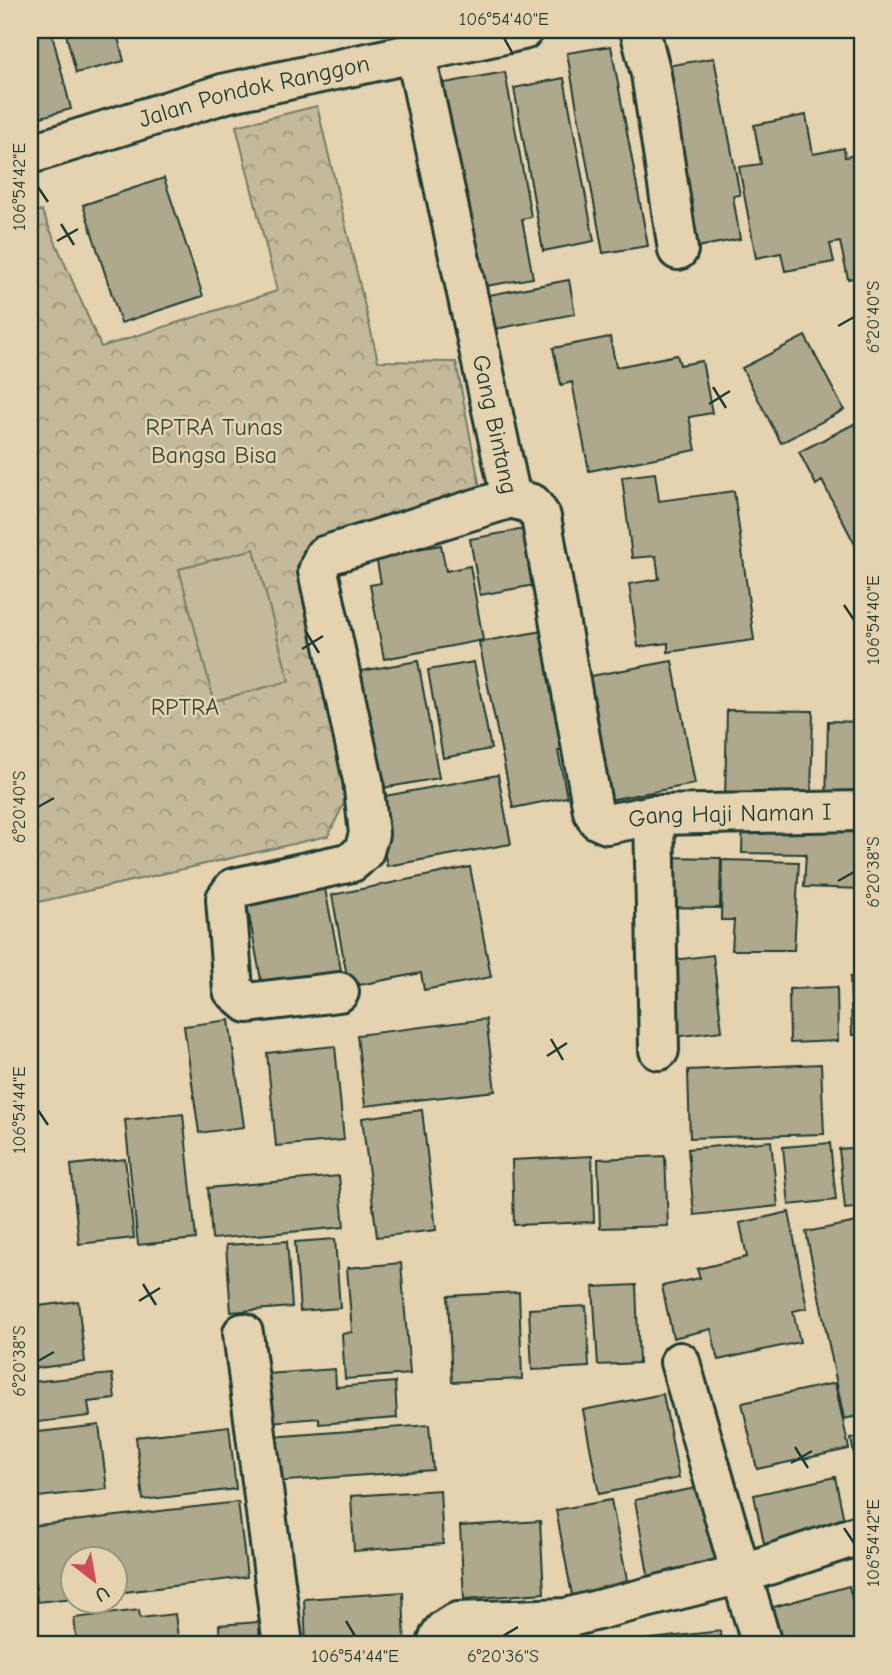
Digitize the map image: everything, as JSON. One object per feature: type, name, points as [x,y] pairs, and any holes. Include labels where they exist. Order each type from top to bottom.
[{"type":"street","name":"Jalan Pondok Ranggon","points":[[30,154],[226,93],[523,30]]},
{"type":"street","points":[[640,30],[651,74],[678,250]]},
{"type":"street","name":"Gang Bintang","points":[[415,51],[511,498],[532,504],[541,517],[593,811],[598,820]]},
{"type":"street","points":[[339,992],[248,1003],[239,998],[233,990],[226,899],[234,888],[352,862],[364,851],[369,834],[363,780],[318,571],[319,562],[324,556],[511,498]]},
{"type":"street","name":"Gang Haji Naman I","points":[[598,820],[607,824],[654,815],[862,811]]},
{"type":"street","points":[[654,815],[659,1050]]},
{"type":"street","points":[[243,1333],[283,1645]]},
{"type":"street","points":[[680,1362],[762,1645]]},
{"type":"street","points":[[437,1645],[439,1636],[448,1626],[458,1622],[566,1618],[741,1574],[862,1534]]},
{"type":"green space","name":"RPTRA","points":[[317,106],[378,361],[456,362],[483,503],[310,557],[358,775],[328,836],[30,904],[30,212],[42,211],[101,347],[277,291],[236,126]]},
{"type":"green space","points":[[254,549],[289,681],[214,701],[179,569]]},
{"type":"building","points":[[30,30],[51,30],[71,109],[30,120]]},
{"type":"building","points":[[65,30],[116,30],[124,61],[76,73]]},
{"type":"building","points":[[611,46],[648,246],[603,253],[567,53]]},
{"type":"building","points":[[714,58],[740,195],[733,196],[740,239],[697,247],[661,67]]},
{"type":"building","points":[[505,72],[531,217],[522,219],[533,278],[474,288],[434,85]]},
{"type":"building","points":[[564,78],[594,241],[543,251],[514,88]]},
{"type":"building","points":[[806,115],[813,154],[844,148],[845,157],[862,154],[862,276],[848,279],[840,242],[830,244],[834,262],[785,271],[781,253],[756,258],[739,167],[761,164],[754,125]]},
{"type":"building","points":[[164,178],[203,296],[121,323],[83,205]]},
{"type":"building","points":[[569,280],[575,314],[484,331],[478,297]]},
{"type":"building","points":[[805,336],[844,410],[781,443],[742,368]]},
{"type":"building","points":[[610,337],[616,367],[677,355],[680,365],[702,361],[712,413],[689,417],[696,450],[589,471],[572,382],[561,385],[553,348]]},
{"type":"building","points":[[862,420],[862,558],[822,481],[816,485],[799,452]]},
{"type":"building","points":[[655,473],[659,501],[734,491],[754,640],[668,652],[668,643],[638,647],[629,584],[659,579],[656,556],[632,558],[622,477]]},
{"type":"building","points":[[525,529],[535,585],[480,595],[470,539]]},
{"type":"building","points":[[441,545],[446,571],[470,566],[483,640],[384,659],[370,585],[381,583],[376,556]]},
{"type":"building","points":[[543,631],[565,751],[558,751],[567,797],[513,808],[479,642]]},
{"type":"building","points":[[418,661],[439,778],[383,788],[361,671]]},
{"type":"building","points":[[672,661],[695,784],[603,801],[580,678]]},
{"type":"building","points":[[474,662],[491,749],[443,758],[428,670]]},
{"type":"building","points":[[727,710],[813,711],[811,801],[725,800]]},
{"type":"building","points":[[828,721],[862,722],[862,805],[826,804]]},
{"type":"building","points":[[498,775],[511,844],[387,866],[374,798]]},
{"type":"building","points":[[743,815],[862,818],[862,889],[804,887],[806,854],[742,853]]},
{"type":"building","points":[[660,857],[721,858],[720,908],[658,907]]},
{"type":"building","points":[[722,860],[799,862],[794,950],[732,950],[734,920],[721,920]]},
{"type":"building","points":[[470,867],[491,977],[424,990],[421,973],[349,987],[332,895]]},
{"type":"building","points":[[324,884],[343,980],[264,996],[246,899]]},
{"type":"building","points":[[713,955],[722,1031],[675,1037],[665,961]]},
{"type":"building","points":[[850,977],[862,977],[862,1035],[852,1035]]},
{"type":"building","points":[[837,987],[838,1041],[790,1043],[789,989]]},
{"type":"building","points":[[486,1019],[495,1091],[365,1106],[357,1035]]},
{"type":"building","points":[[229,1020],[244,1127],[199,1133],[184,1026]]},
{"type":"building","points":[[335,1046],[344,1140],[276,1146],[267,1053]]},
{"type":"building","points":[[821,1064],[824,1134],[690,1138],[688,1070]]},
{"type":"building","points":[[422,1110],[436,1230],[377,1237],[362,1118]]},
{"type":"building","points":[[183,1114],[196,1239],[138,1245],[125,1120]]},
{"type":"building","points":[[771,1141],[778,1206],[694,1215],[688,1149]]},
{"type":"building","points":[[830,1143],[836,1200],[789,1205],[783,1147]]},
{"type":"building","points":[[862,1147],[862,1207],[845,1209],[839,1149]]},
{"type":"building","points":[[592,1156],[594,1222],[514,1225],[512,1160]]},
{"type":"building","points":[[665,1156],[668,1226],[600,1228],[598,1159]]},
{"type":"building","points":[[125,1159],[134,1238],[79,1244],[71,1165]]},
{"type":"building","points":[[339,1176],[344,1227],[212,1239],[208,1188]]},
{"type":"building","points":[[789,1212],[807,1308],[793,1311],[800,1342],[718,1360],[711,1329],[673,1338],[662,1286],[700,1278],[697,1269],[747,1257],[740,1223]]},
{"type":"building","points":[[862,1221],[862,1415],[844,1419],[806,1232]]},
{"type":"building","points":[[335,1239],[340,1308],[300,1311],[295,1242]]},
{"type":"building","points":[[287,1241],[292,1307],[231,1312],[226,1245]]},
{"type":"building","points":[[401,1263],[410,1374],[345,1379],[342,1334],[352,1332],[347,1268]]},
{"type":"building","points":[[636,1285],[639,1363],[598,1365],[593,1287]]},
{"type":"building","points":[[519,1292],[522,1379],[452,1382],[448,1296]]},
{"type":"building","points":[[78,1301],[85,1362],[30,1369],[30,1307]]},
{"type":"building","points":[[586,1306],[589,1367],[532,1370],[529,1309]]},
{"type":"building","points":[[335,1369],[336,1387],[395,1382],[397,1418],[319,1424],[319,1418],[258,1423],[254,1375]]},
{"type":"building","points":[[112,1374],[115,1399],[88,1402],[90,1416],[30,1423],[30,1382]]},
{"type":"building","points":[[835,1383],[849,1449],[757,1469],[742,1403]]},
{"type":"building","points":[[663,1394],[679,1478],[599,1494],[583,1410]]},
{"type":"building","points":[[99,1425],[107,1489],[30,1498],[30,1433]]},
{"type":"building","points":[[429,1425],[433,1470],[274,1482],[270,1437]]},
{"type":"building","points":[[229,1426],[236,1489],[143,1500],[136,1437]]},
{"type":"building","points":[[862,1436],[862,1493],[851,1439]]},
{"type":"building","points":[[835,1477],[847,1535],[766,1553],[754,1495]]},
{"type":"building","points":[[706,1486],[722,1572],[650,1586],[635,1500]]},
{"type":"building","points":[[440,1490],[443,1544],[354,1551],[351,1496]]},
{"type":"building","points":[[611,1500],[628,1585],[572,1595],[556,1510]]},
{"type":"building","points":[[238,1502],[247,1577],[130,1591],[130,1546],[60,1546],[60,1600],[37,1602],[30,1526]]},
{"type":"building","points":[[540,1521],[544,1593],[464,1599],[460,1526]]},
{"type":"building","points":[[849,1586],[862,1641],[847,1645],[780,1645],[770,1608]]},
{"type":"building","points":[[403,1592],[405,1645],[306,1645],[304,1599]]},
{"type":"building","points":[[139,1610],[140,1618],[175,1614],[179,1645],[77,1645],[74,1618],[130,1616],[130,1611]]},
{"type":"building","points":[[259,1622],[260,1645],[220,1645],[219,1625]]},
{"type":"building","points":[[720,1631],[722,1645],[643,1645],[643,1640]]},
{"type":"park label","name":"RPTRA Tunas Bangsa Bisa","points":[[214,441]]}]
